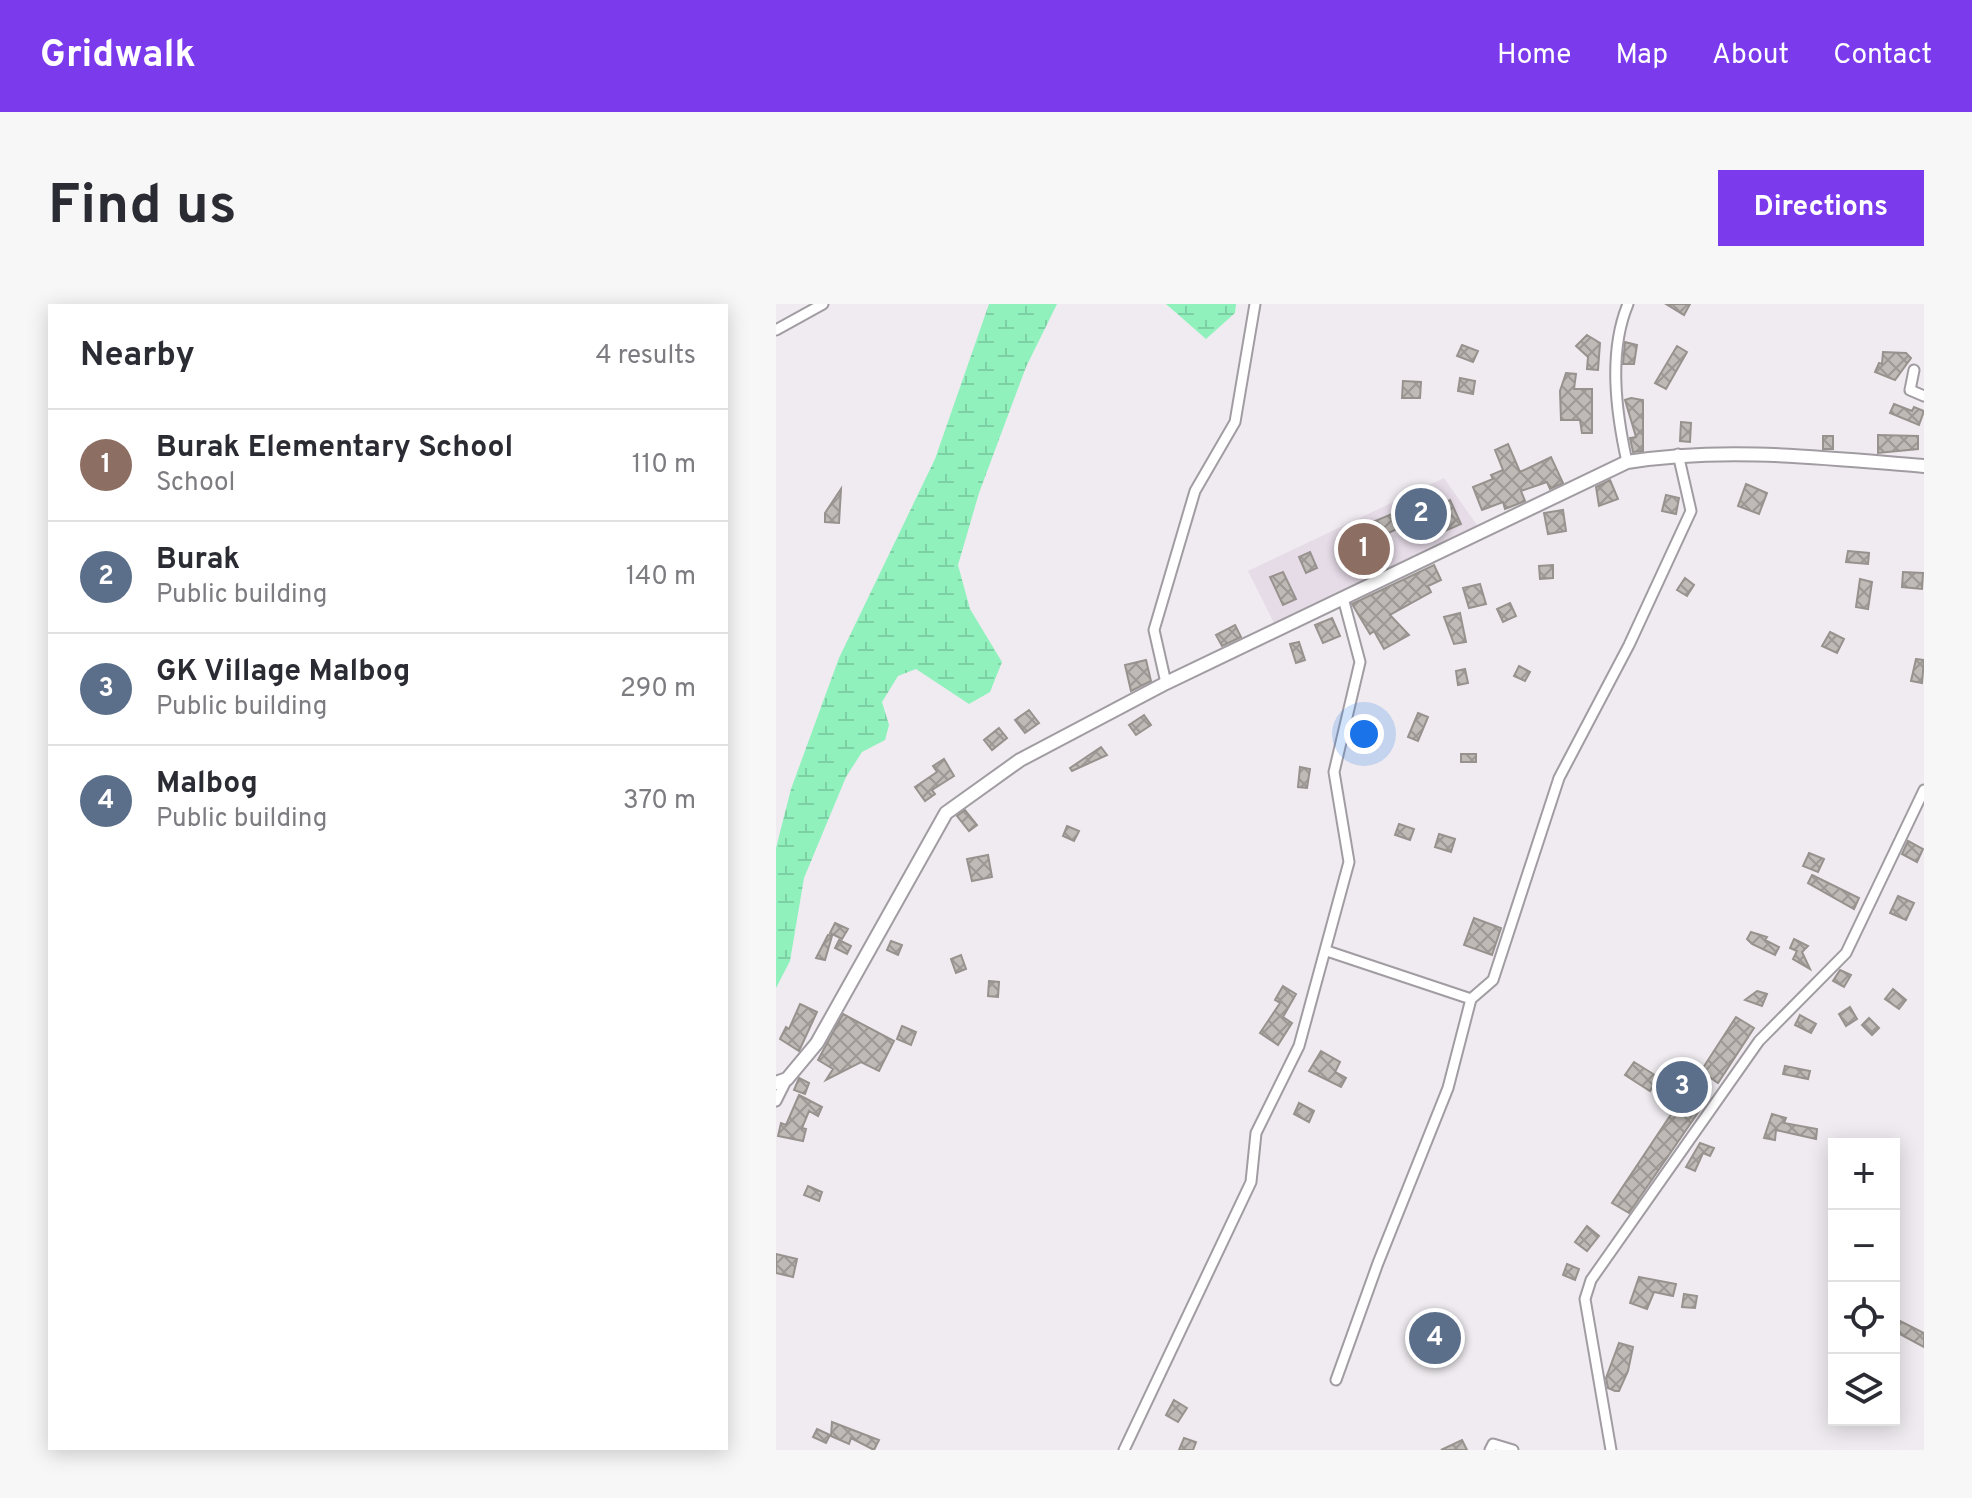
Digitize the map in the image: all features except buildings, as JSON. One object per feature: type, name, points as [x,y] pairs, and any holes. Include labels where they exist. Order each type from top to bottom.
[{"type":"street","points":[[776,330],[823,304]]},
{"type":"street","points":[[1166,683],[1154,630],[1195,491],[1235,422],[1255,304]]},
{"type":"street","points":[[1627,462],[1618,423],[1618,329],[1628,304]]},
{"type":"street","points":[[1914,370],[1910,390],[1924,396]]},
{"type":"street","points":[[1336,1380],[1378,1263],[1448,1088],[1471,999],[1493,980],[1559,778],[1629,645],[1691,511],[1678,454]]},
{"type":"street","points":[[776,1101],[781,1081],[817,1043],[946,813],[1020,760],[1166,683],[1627,462],[1678,454],[1778,454],[1924,466]]},
{"type":"street","points":[[1124,1450],[1251,1182],[1256,1133],[1299,1046],[1327,951],[1349,862],[1334,772],[1360,662],[1343,598]]},
{"type":"street","points":[[1611,1450],[1585,1299],[1591,1280],[1759,1041],[1846,953],[1924,790]]},
{"type":"street","points":[[1327,951],[1471,999]]},
{"type":"street","points":[[1490,1450],[1493,1444],[1513,1450]]},
{"type":"shaded area","points":[[1444,478],[1479,528],[1275,625],[1248,571]]},
{"type":"green space","points":[[989,304],[1057,304],[1026,367],[979,493],[958,565],[970,609],[1002,662],[990,692],[969,704],[916,669],[898,676],[882,702],[889,725],[885,740],[862,752],[846,777],[804,878],[790,961],[776,988],[776,848],[791,789],[839,658],[935,459]]},
{"type":"green space","points":[[1166,304],[1236,304],[1235,313],[1206,339]]},
{"type":"place","name":"Burak","points":[[1421,514]]},
{"type":"place","name":"Burak Elementary School","points":[[1364,549]]},
{"type":"place","name":"GK Village Malbog","points":[[1682,1087]]},
{"type":"place","name":"Malbog","points":[[1435,1338]]}]
